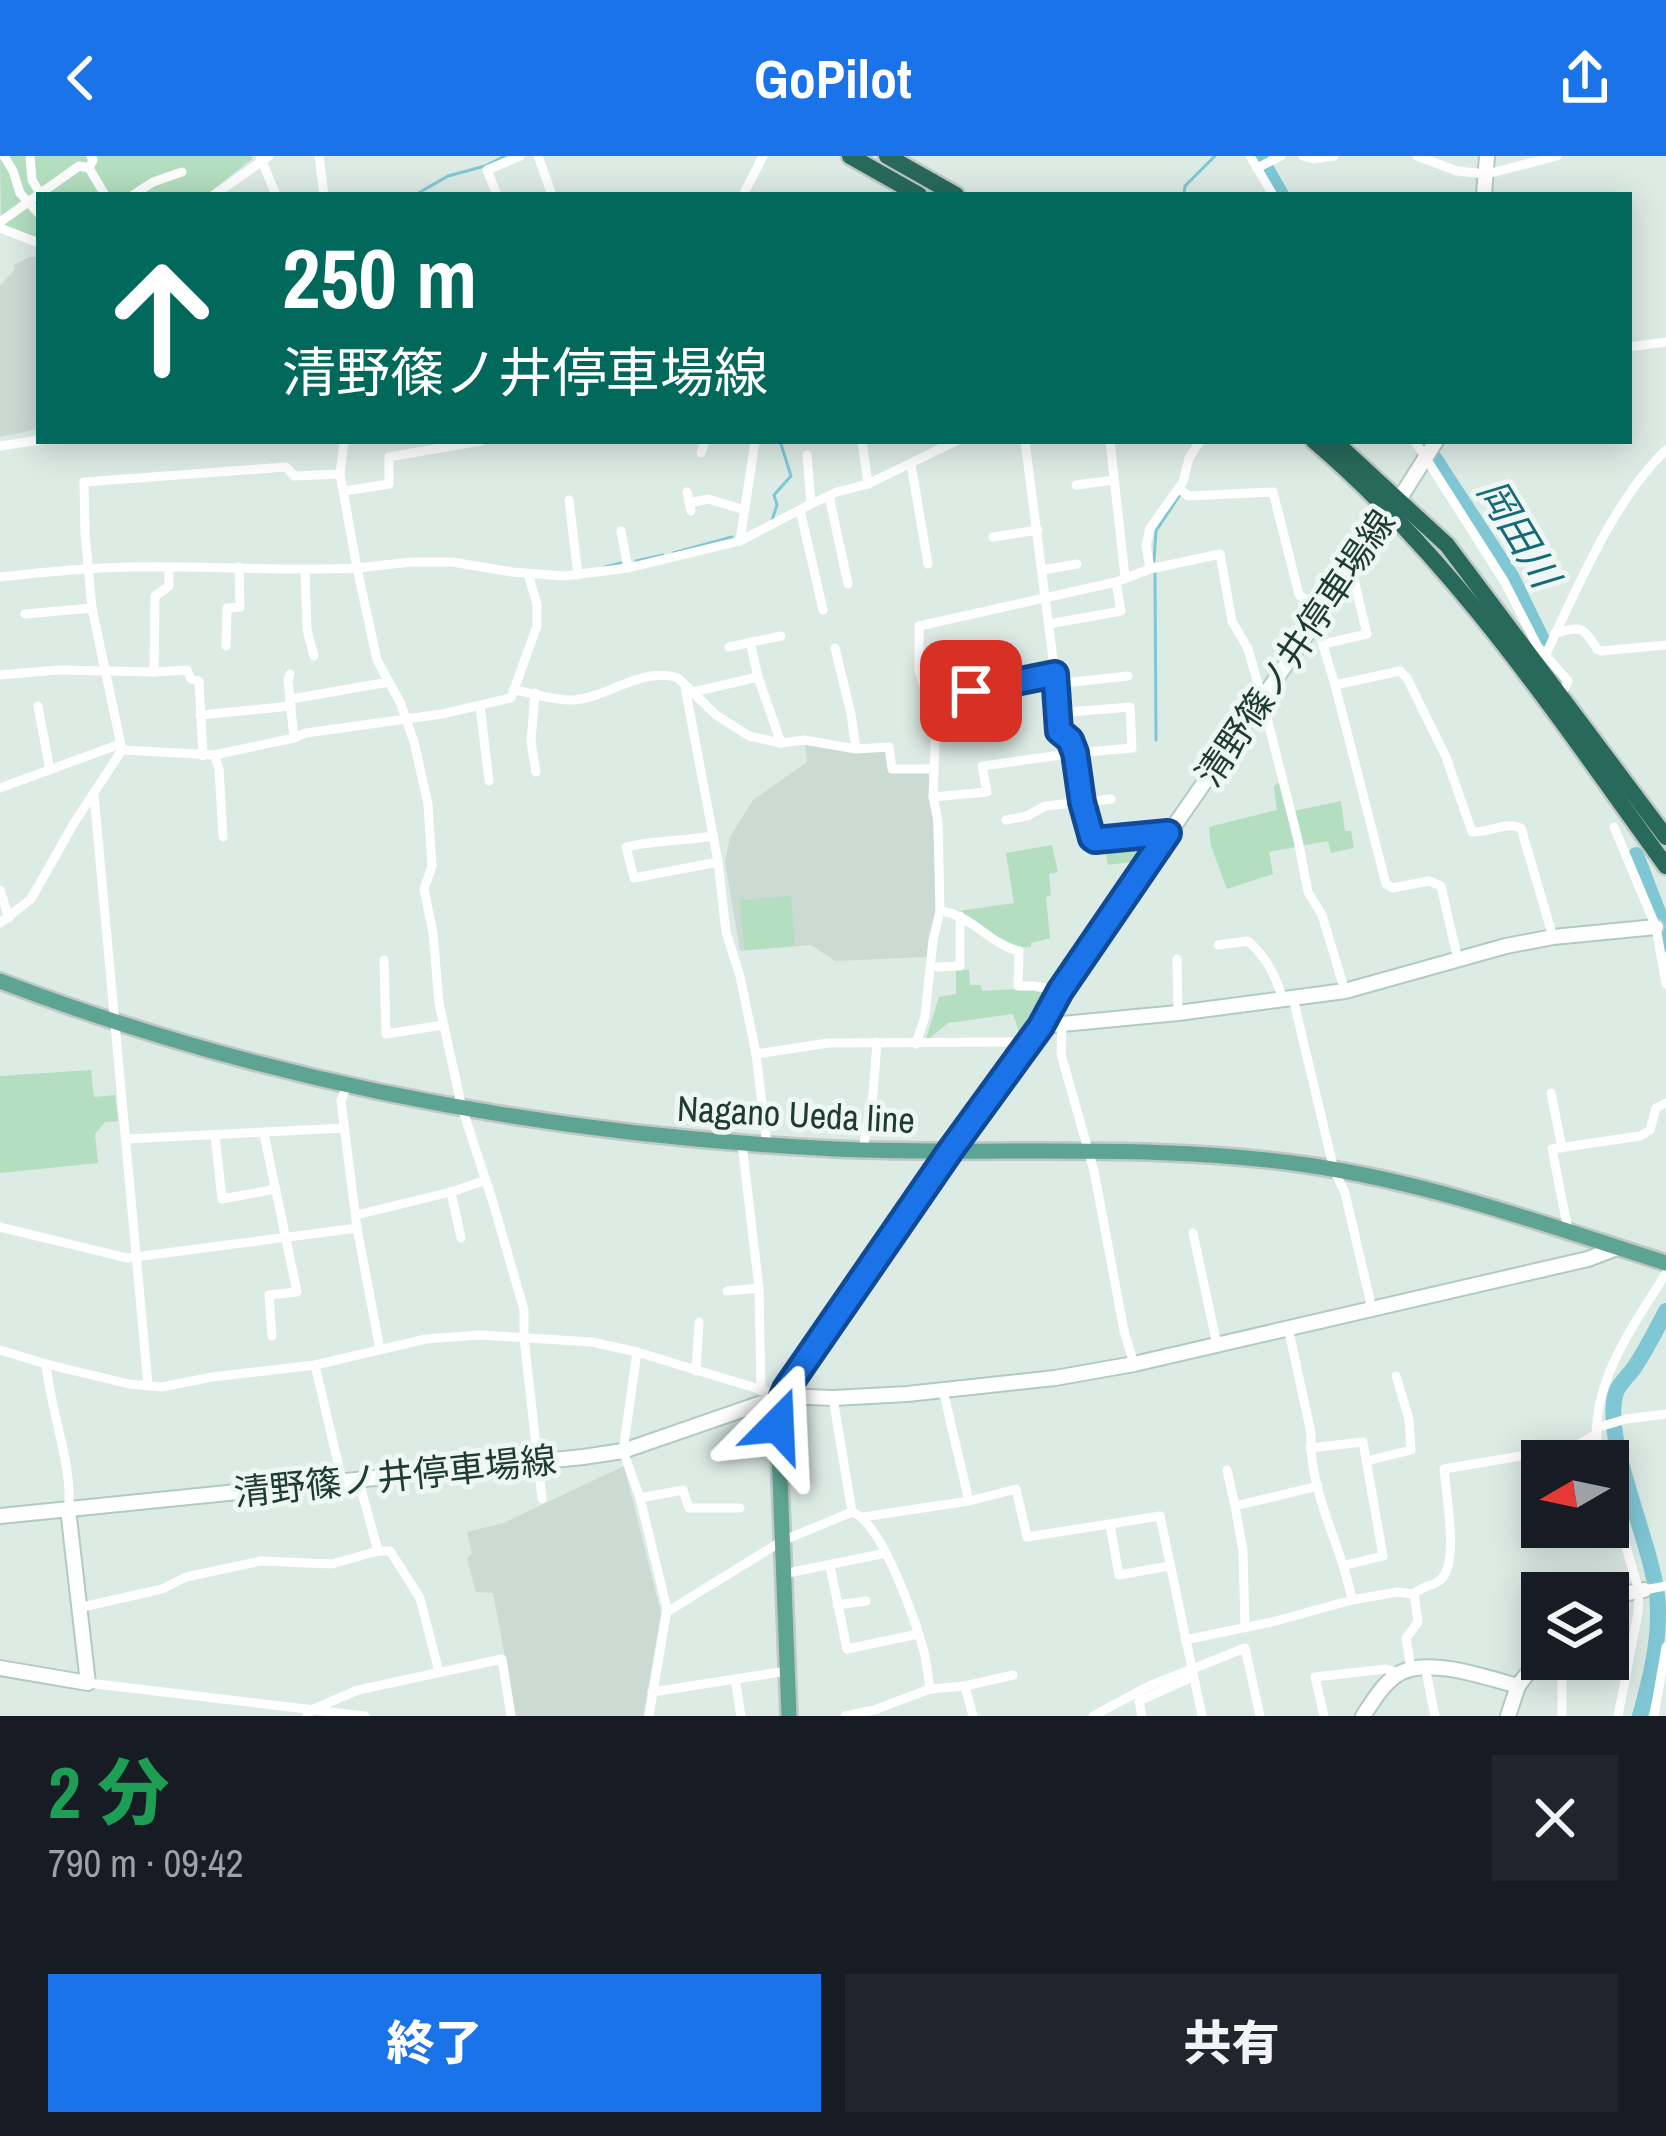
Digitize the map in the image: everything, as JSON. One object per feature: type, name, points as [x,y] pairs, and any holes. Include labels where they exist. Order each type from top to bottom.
[{"type":"highway","points":[[850,156],[915,192]]},
{"type":"highway","points":[[887,156],[951,192]]},
{"type":"highway","points":[[1318,444],[1447,545],[1666,837]]},
{"type":"highway","points":[[1337,444],[1490,624],[1666,866]]},
{"type":"main road","name":"Nagano Ueda line","points":[[0,981],[228,1055],[462,1108],[593,1129],[742,1144],[1232,1157],[1334,1170],[1465,1198],[1666,1263]]},
{"type":"main road","points":[[789,1716],[778,1425],[782,1396],[950,1151]]},
{"type":"street","points":[[4,156],[27,203],[36,211]]},
{"type":"street","points":[[30,156],[32,180],[40,192]]},
{"type":"street","points":[[319,156],[324,192]]},
{"type":"street","points":[[495,192],[487,170],[520,156]]},
{"type":"street","points":[[538,156],[551,192]]},
{"type":"street","points":[[745,192],[763,156]]},
{"type":"street","points":[[1250,156],[1262,166],[1272,192]]},
{"type":"street","points":[[1262,166],[1281,156]]},
{"type":"street","points":[[1303,156],[1334,156]]},
{"type":"street","points":[[1417,156],[1457,171],[1487,174],[1557,156]]},
{"type":"street","points":[[1484,192],[1487,156]]},
{"type":"street","points":[[219,192],[263,157],[275,192]]},
{"type":"street","points":[[44,192],[84,162],[103,192]]},
{"type":"street","points":[[138,192],[182,172]]},
{"type":"street","points":[[36,197],[0,227],[36,242]]},
{"type":"street","points":[[1632,347],[1666,342]]},
{"type":"street","points":[[0,446],[36,438]]},
{"type":"street","points":[[344,444],[340,474],[377,659],[406,720],[428,804],[432,866],[424,889],[443,1025],[462,1108],[524,1310],[542,1499]]},
{"type":"street","points":[[701,453],[705,444]]},
{"type":"street","points":[[740,542],[755,444]]},
{"type":"street","points":[[862,444],[868,484]]},
{"type":"street","points":[[0,577],[169,567],[304,571],[411,562],[452,562],[528,574],[628,568],[740,542],[829,496],[911,464],[944,444]]},
{"type":"street","points":[[1025,444],[1059,731],[1070,740],[1075,753],[1092,838],[1168,833]]},
{"type":"street","points":[[1049,624],[1120,611],[1110,444]]},
{"type":"street","points":[[1150,569],[1146,545],[1150,528],[1179,488],[1198,444]]},
{"type":"street","points":[[1416,444],[1504,581],[1538,647],[1568,681],[1561,696]]},
{"type":"street","name":"清野篠ノ井停車場線","points":[[950,1151],[1041,1026],[1060,991],[1434,444]]},
{"type":"street","points":[[344,491],[389,484],[389,457],[430,446]]},
{"type":"street","points":[[1546,654],[1617,515],[1666,450]]},
{"type":"street","points":[[807,455],[806,507],[824,610]]},
{"type":"street","points":[[911,464],[928,564]]},
{"type":"street","points":[[4,920],[31,899],[121,747],[92,608],[84,482],[286,466],[294,476],[340,474]]},
{"type":"street","points":[[1076,485],[1114,480]]},
{"type":"street","points":[[1179,488],[1188,496],[1273,492],[1299,595],[1319,615],[1386,884],[1392,888],[1430,881],[1441,886],[1458,960]]},
{"type":"street","points":[[829,496],[848,584]]},
{"type":"street","points":[[569,500],[578,574]]},
{"type":"street","points":[[689,502],[708,500],[745,510]]},
{"type":"street","points":[[993,537],[1038,530]]},
{"type":"street","points":[[621,531],[628,568]]},
{"type":"street","points":[[916,1044],[925,1016],[940,911],[933,796],[936,721],[919,671],[919,626],[1220,554],[1232,621],[1248,649],[1262,698],[1308,892],[1322,915],[1345,991]]},
{"type":"street","points":[[1042,570],[1077,564]]},
{"type":"street","points":[[154,671],[155,596],[169,586],[169,567]]},
{"type":"street","points":[[226,646],[227,608],[240,607],[239,567]]},
{"type":"street","points":[[1323,644],[1367,634],[1351,567]]},
{"type":"street","points":[[304,571],[307,630],[314,656]]},
{"type":"street","points":[[0,788],[121,747],[209,756],[306,733],[406,720],[512,698],[537,626],[537,604],[528,574]]},
{"type":"street","points":[[25,614],[92,608]]},
{"type":"street","points":[[1555,633],[1580,628],[1601,651],[1666,645]]},
{"type":"street","points":[[729,647],[781,636]]},
{"type":"street","points":[[750,642],[782,743]]},
{"type":"street","points":[[835,647],[856,749]]},
{"type":"street","points":[[954,653],[964,652],[971,691],[1055,679],[1128,676]]},
{"type":"street","points":[[0,675],[187,670],[191,679],[199,681],[200,716],[209,756],[219,768],[223,837]]},
{"type":"street","points":[[1335,685],[1400,671],[1407,678],[1446,757],[1472,832],[1512,824],[1521,828],[1553,937]]},
{"type":"street","points":[[290,674],[294,738]]},
{"type":"street","points":[[513,690],[571,700],[647,676],[670,675],[743,734],[782,743],[804,740],[856,749],[889,747],[892,770],[933,770]]},
{"type":"street","points":[[689,690],[758,677]]},
{"type":"street","points":[[200,716],[389,682]]},
{"type":"street","points":[[689,690],[726,932],[756,1054],[767,1145]]},
{"type":"street","points":[[535,693],[531,742],[536,772]]},
{"type":"street","points":[[38,706],[50,770]]},
{"type":"street","points":[[480,706],[490,781]]},
{"type":"street","points":[[933,796],[987,792],[982,766],[1132,748],[1130,707],[1057,713]]},
{"type":"street","points":[[94,795],[148,1385]]},
{"type":"street","points":[[1006,820],[1045,806],[1111,799]]},
{"type":"street","points":[[1614,827],[1662,926],[1666,984]]},
{"type":"street","points":[[713,836],[626,847],[634,878],[718,862]]},
{"type":"street","points":[[0,890],[4,920]]},
{"type":"street","points":[[940,911],[960,915],[1006,948],[1019,951],[1018,986],[1060,991]]},
{"type":"street","points":[[938,967],[960,966],[960,915]]},
{"type":"street","points":[[1041,1026],[1345,991],[1506,946],[1662,926]]},
{"type":"street","points":[[1218,945],[1248,941],[1274,972],[1288,999],[1334,1170],[1345,1193],[1372,1309]]},
{"type":"street","points":[[1177,958],[1178,1013]]},
{"type":"street","points":[[384,960],[386,1034],[443,1025]]},
{"type":"street","points":[[1062,1024],[1061,1054],[1094,1171],[1133,1364]]},
{"type":"street","points":[[756,1054],[827,1042],[1028,1042]]},
{"type":"street","points":[[862,1150],[877,1042]]},
{"type":"street","points":[[347,1085],[341,1101],[357,1228],[380,1350]]},
{"type":"street","points":[[1551,1093],[1562,1148]]},
{"type":"street","points":[[1568,1230],[1552,1149],[1640,1136],[1650,1130],[1656,1108],[1666,1102]]},
{"type":"street","points":[[126,1139],[345,1128]]},
{"type":"street","points":[[264,1134],[297,1292],[269,1295],[272,1336]]},
{"type":"street","points":[[215,1136],[222,1198],[276,1189]]},
{"type":"street","points":[[742,1144],[759,1288],[761,1390]]},
{"type":"street","points":[[356,1215],[486,1180]]},
{"type":"street","points":[[451,1192],[461,1238]]},
{"type":"street","points":[[0,1227],[127,1258],[357,1228]]},
{"type":"street","points":[[1192,1233],[1217,1345]]},
{"type":"street","points":[[0,1350],[162,1387],[315,1365],[426,1339],[480,1335],[592,1342],[782,1396],[833,1398],[1055,1378],[1133,1364],[1617,1248]]},
{"type":"street","points":[[1598,1440],[1596,1417],[1607,1377],[1666,1273]]},
{"type":"street","points":[[727,1291],[759,1288]]},
{"type":"street","points":[[696,1371],[699,1322]]},
{"type":"street","points":[[1288,1327],[1318,1486],[1330,1532],[1346,1565],[1352,1600]]},
{"type":"street","points":[[637,1352],[623,1451],[661,1574],[667,1612],[649,1716]]},
{"type":"street","points":[[46,1364],[71,1497],[68,1509],[88,1682]]},
{"type":"street","points":[[315,1365],[378,1551]]},
{"type":"street","points":[[1366,1461],[1411,1450],[1409,1419],[1396,1376]]},
{"type":"street","points":[[943,1390],[969,1502]]},
{"type":"street","name":"清野篠ノ井停車場線","points":[[0,1516],[623,1451],[782,1396]]},
{"type":"street","points":[[833,1398],[857,1514],[886,1553],[924,1652],[930,1689]]},
{"type":"street","points":[[1435,1716],[1412,1670],[1406,1638],[1418,1622],[1414,1594],[1446,1574],[1450,1552],[1444,1469],[1574,1448],[1596,1431],[1626,1419],[1666,1414]]},
{"type":"street","points":[[1310,1448],[1364,1442],[1383,1556],[1346,1565]]},
{"type":"street","points":[[1227,1470],[1243,1551],[1245,1627]]},
{"type":"street","points":[[1235,1506],[1318,1486]]},
{"type":"street","points":[[667,1612],[782,1541],[857,1514],[969,1502],[1016,1489],[1027,1537],[1160,1516],[1202,1716]]},
{"type":"street","points":[[640,1498],[682,1490],[688,1508],[740,1508]]},
{"type":"street","points":[[1110,1525],[1119,1575],[1169,1566]]},
{"type":"street","points":[[1618,1716],[1642,1591],[1628,1548]]},
{"type":"street","points":[[78,1608],[162,1589],[186,1576],[261,1561],[332,1564],[390,1551],[420,1598],[439,1672]]},
{"type":"street","points":[[782,1574],[886,1553]]},
{"type":"street","points":[[830,1566],[847,1649],[918,1634]]},
{"type":"street","points":[[1629,1593],[1666,1586]]},
{"type":"street","points":[[1185,1640],[1352,1600],[1397,1592],[1414,1594]]},
{"type":"street","points":[[838,1605],[866,1601]]},
{"type":"street","points":[[1654,1716],[1666,1647]]},
{"type":"street","points":[[1142,1716],[1139,1701],[1245,1648],[1260,1716]]},
{"type":"street","points":[[309,1713],[358,1690],[502,1659],[511,1716]]},
{"type":"street","points":[[0,1668],[309,1713],[362,1716]]},
{"type":"street","points":[[1364,1716],[1384,1686],[1412,1670]]},
{"type":"street","points":[[1324,1716],[1316,1677],[1412,1670],[1470,1673],[1518,1686]]},
{"type":"street","points":[[652,1692],[787,1671]]},
{"type":"street","points":[[1093,1716],[1133,1693],[1192,1673]]},
{"type":"street","points":[[845,1716],[875,1713],[930,1689],[1013,1675]]},
{"type":"street","points":[[734,1678],[741,1716]]},
{"type":"street","points":[[1508,1716],[1522,1680]]},
{"type":"street","points":[[1562,1716],[1563,1680]]},
{"type":"street","points":[[965,1686],[973,1716]]},
{"type":"street","points":[[1375,1699],[1378,1716]]},
{"type":"shaded area","points":[[36,257],[36,430],[0,437],[0,286],[14,265]]},
{"type":"shaded area","points":[[805,742],[889,747],[891,771],[931,768],[936,907],[928,957],[835,961],[811,945],[740,951],[725,862],[730,837],[753,800],[807,762]]},
{"type":"shaded area","points":[[624,1466],[661,1613],[643,1716],[516,1716],[493,1593],[476,1592],[467,1559],[472,1553],[467,1532],[503,1523]]},
{"type":"green space","points":[[0,156],[252,156],[210,192],[36,192],[36,240],[1,226]]},
{"type":"green space","points":[[1281,781],[1289,812],[1341,801],[1345,831],[1351,831],[1354,848],[1331,853],[1328,841],[1269,852],[1273,874],[1227,889],[1209,827],[1277,810],[1274,786]]},
{"type":"green space","points":[[1161,836],[1146,860],[1108,865],[1103,842]]},
{"type":"green space","points":[[1052,845],[1058,872],[1049,874],[1051,895],[1046,897],[1050,938],[1031,943],[1031,947],[1011,945],[958,911],[1014,903],[1006,853]]},
{"type":"green space","points":[[791,896],[795,946],[744,950],[740,900]]},
{"type":"green space","points":[[956,969],[969,970],[970,985],[980,985],[983,991],[1053,991],[1028,1031],[1019,1032],[1013,1014],[948,1023],[925,1042],[939,997],[956,994]]},
{"type":"green space","points":[[91,1070],[94,1097],[115,1095],[118,1121],[105,1122],[95,1134],[98,1163],[0,1173],[0,1076]]},
{"type":"waterway","points":[[420,192],[448,176],[505,156]]},
{"type":"waterway","points":[[1184,192],[1215,156]]},
{"type":"waterway","name":"岡田川","points":[[1259,156],[1279,192]]},
{"type":"waterway","points":[[772,520],[777,505],[774,495],[791,476],[781,444]]},
{"type":"waterway","name":"岡田川","points":[[1434,458],[1511,576],[1544,644]]},
{"type":"waterway","points":[[1154,561],[1156,531],[1179,496]]},
{"type":"waterway","points":[[673,553],[732,537]]},
{"type":"waterway","points":[[636,561],[663,555]]},
{"type":"waterway","points":[[605,567],[621,563]]},
{"type":"waterway","points":[[1155,573],[1156,740]]},
{"type":"waterway","name":"岡田川","points":[[1636,855],[1666,944]]},
{"type":"waterway","name":"岡田川","points":[[1640,1716],[1655,1649],[1658,1607],[1621,1464],[1613,1410],[1617,1390],[1666,1311]]},
{"type":"route","points":[[778,1425],[778,1408],[786,1389],[1041,1026],[1168,833],[1092,838],[1075,753],[1070,740],[1059,731],[1055,674],[971,691]]}]
